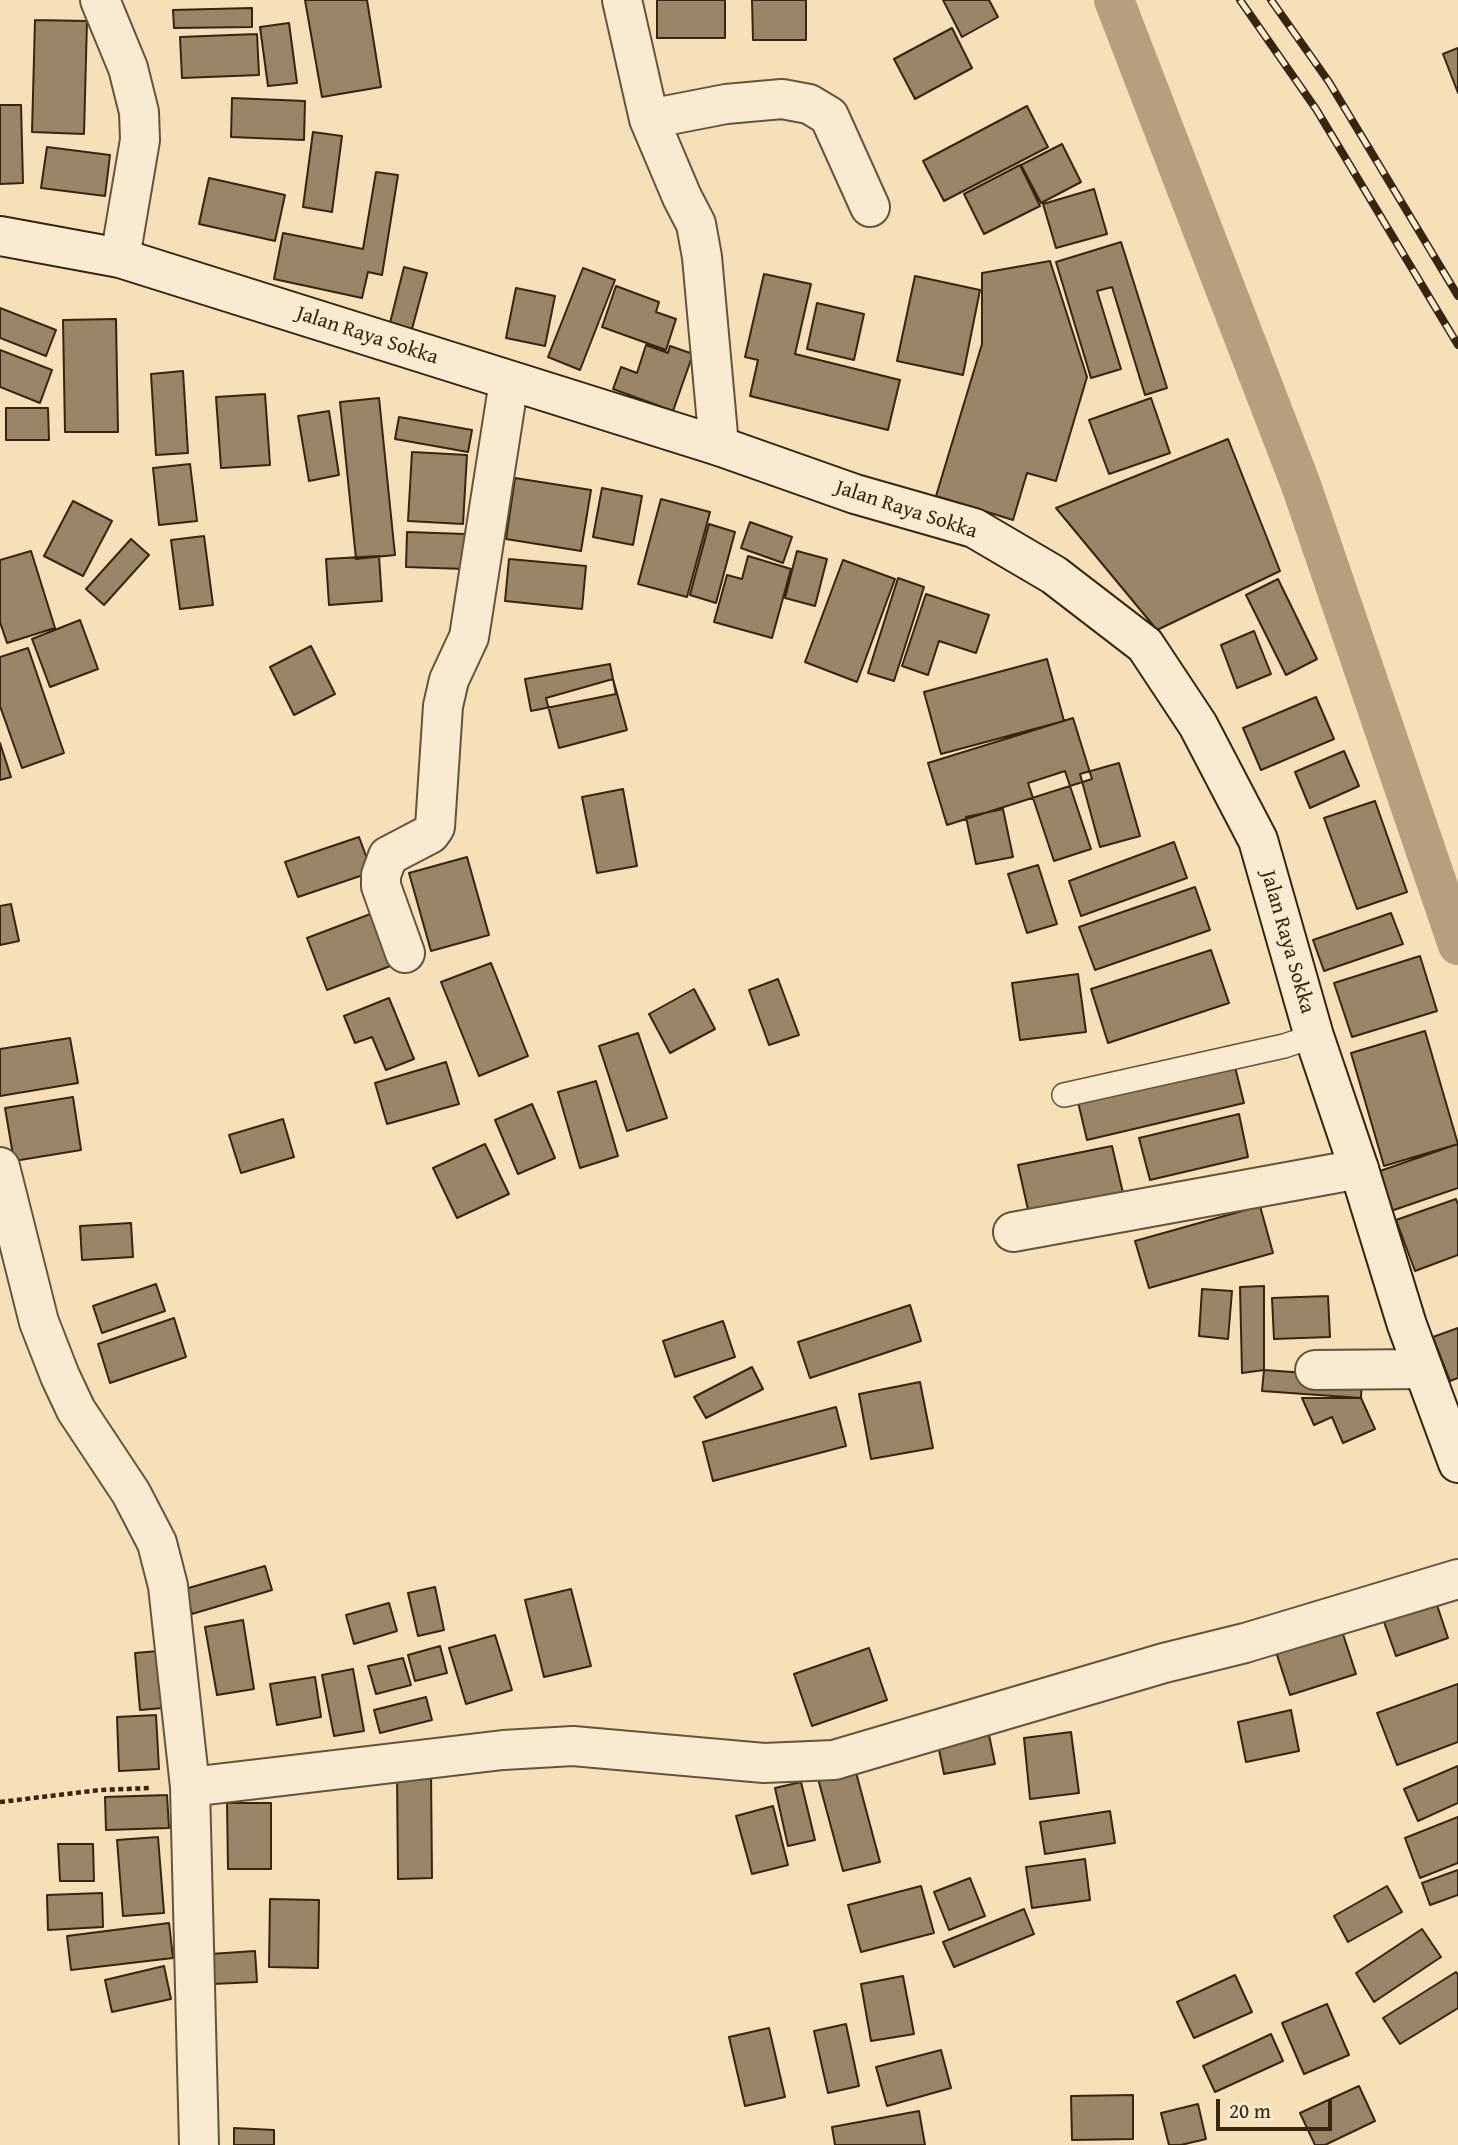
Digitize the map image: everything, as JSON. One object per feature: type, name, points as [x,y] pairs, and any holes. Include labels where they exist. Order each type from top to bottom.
[{"type":"street","points":[[100,0],[128,68],[139,112],[140,140],[120,258]]},
{"type":"street","points":[[622,0],[649,119],[696,224],[702,257],[719,446]]},
{"type":"street","points":[[649,119],[726,104],[782,99],[808,104],[829,116],[870,207]]},
{"type":"street","name":"Jalan Raya Sokka","points":[[0,236],[120,258],[719,446],[855,494],[974,528],[1054,575],[1145,645],[1198,725],[1258,840],[1314,1036],[1407,1325],[1458,1463]]},
{"type":"street","points":[[405,953],[381,886],[381,875],[388,856],[430,834],[435,827],[443,706],[449,680],[469,637],[509,381]]},
{"type":"street","points":[[0,1167],[39,1322],[60,1376],[76,1410],[131,1493],[157,1543],[168,1586],[190,1787],[199,2145]]},
{"type":"street","points":[[1013,1232],[1359,1169]]},
{"type":"street","points":[[1315,1370],[1423,1369]]},
{"type":"street","points":[[190,1787],[503,1750],[573,1746],[764,1763],[834,1760],[1164,1663],[1245,1643],[1458,1579]]},
{"type":"lane","points":[[1064,1095],[1284,1046],[1314,1036]]},
{"type":"path","points":[[0,1802],[100,1790],[190,1787]]},
{"type":"building","points":[[305,0],[367,0],[381,87],[322,97]]},
{"type":"building","points":[[657,0],[725,0],[725,38],[657,38]]},
{"type":"building","points":[[752,0],[806,0],[806,40],[753,40]]},
{"type":"building","points":[[943,0],[989,0],[998,17],[962,37]]},
{"type":"building","points":[[252,8],[252,27],[174,28],[173,10]]},
{"type":"building","points":[[35,20],[87,21],[84,134],[32,132]]},
{"type":"building","points":[[289,23],[297,83],[268,86],[260,27]]},
{"type":"building","points":[[952,28],[972,68],[915,99],[894,59]]},
{"type":"building","points":[[257,34],[259,75],[182,78],[180,37]]},
{"type":"building","points":[[1458,48],[1458,93],[1443,54]]},
{"type":"building","points":[[232,98],[305,101],[304,140],[231,137]]},
{"type":"building","points":[[0,105],[21,105],[23,183],[0,184]]},
{"type":"building","points":[[1027,106],[1048,147],[944,201],[923,161]]},
{"type":"building","points":[[313,132],[342,136],[332,212],[303,207]]},
{"type":"building","points":[[1062,144],[1081,182],[1041,203],[1021,165]]},
{"type":"building","points":[[47,147],[110,155],[105,196],[41,188]]},
{"type":"building","points":[[1020,165],[1040,206],[984,234],[964,194]]},
{"type":"building","points":[[376,172],[398,175],[382,275],[368,272],[362,298],[274,279],[283,233],[363,249]]},
{"type":"building","points":[[209,178],[285,195],[275,241],[199,224]]},
{"type":"building","points":[[1094,189],[1107,234],[1056,248],[1043,204]]},
{"type":"building","points":[[1121,242],[1167,388],[1145,395],[1112,287],[1097,291],[1121,369],[1091,378],[1056,262]]},
{"type":"building","points":[[1050,261],[1087,377],[1056,481],[1027,473],[1013,520],[936,496],[982,344],[982,273]]},
{"type":"building","points":[[404,267],[427,273],[412,329],[390,323]]},
{"type":"building","points":[[583,268],[615,280],[580,370],[548,357]]},
{"type":"building","points":[[764,274],[811,284],[795,354],[900,380],[888,430],[750,396],[758,360],[745,357]]},
{"type":"building","points":[[915,276],[980,290],[963,375],[897,361]]},
{"type":"building","points":[[616,286],[659,302],[656,312],[676,319],[666,350],[602,327]]},
{"type":"building","points":[[516,288],[555,296],[545,346],[506,338]]},
{"type":"building","points":[[817,303],[864,314],[854,360],[807,349]]},
{"type":"building","points":[[0,308],[56,330],[46,356],[0,338]]},
{"type":"building","points":[[116,319],[118,432],[65,432],[63,320]]},
{"type":"building","points":[[646,345],[668,353],[670,346],[693,354],[673,411],[613,389],[621,367],[637,373]]},
{"type":"building","points":[[0,350],[52,370],[40,403],[0,387]]},
{"type":"building","points":[[183,371],[188,453],[156,455],[151,374]]},
{"type":"building","points":[[265,394],[270,465],[221,468],[216,397]]},
{"type":"building","points":[[379,398],[395,555],[356,559],[340,402]]},
{"type":"building","points":[[1151,398],[1170,453],[1109,474],[1089,420]]},
{"type":"building","points":[[6,408],[48,408],[49,440],[6,440]]},
{"type":"building","points":[[329,411],[339,475],[309,481],[298,416]]},
{"type":"building","points":[[399,417],[472,430],[468,452],[395,439]]},
{"type":"building","points":[[1228,439],[1280,571],[1157,630],[1056,508]]},
{"type":"building","points":[[412,452],[467,455],[463,524],[408,521]]},
{"type":"building","points":[[190,464],[197,521],[159,525],[153,468]]},
{"type":"building","points":[[515,478],[591,490],[581,551],[506,539]]},
{"type":"building","points":[[602,488],[642,496],[633,545],[593,537]]},
{"type":"building","points":[[661,499],[710,512],[687,597],[638,584]]},
{"type":"building","points":[[73,501],[112,521],[83,576],[44,556]]},
{"type":"building","points":[[750,522],[792,537],[783,563],[741,548]]},
{"type":"building","points":[[709,524],[735,532],[716,603],[690,595]]},
{"type":"building","points":[[407,532],[465,534],[465,569],[406,567]]},
{"type":"building","points":[[204,536],[213,605],[180,609],[171,540]]},
{"type":"building","points":[[131,539],[149,555],[104,605],[86,589]]},
{"type":"building","points":[[31,551],[55,628],[7,643],[0,622],[0,560]]},
{"type":"building","points":[[797,551],[827,559],[815,606],[785,598]]},
{"type":"building","points":[[379,556],[382,601],[329,605],[326,559]]},
{"type":"building","points":[[748,556],[791,569],[772,638],[714,622],[727,575],[742,579]]},
{"type":"building","points":[[509,559],[586,566],[582,609],[505,601]]},
{"type":"building","points":[[843,560],[895,579],[857,682],[805,662]]},
{"type":"building","points":[[898,578],[924,587],[894,681],[868,673]]},
{"type":"building","points":[[1278,579],[1317,659],[1286,675],[1246,595]]},
{"type":"building","points":[[926,594],[989,615],[976,653],[939,641],[928,675],[902,666]]},
{"type":"building","points":[[80,620],[98,669],[50,687],[32,639]]},
{"type":"building","points":[[1254,631],[1271,674],[1237,688],[1221,645]]},
{"type":"building","points":[[311,646],[335,694],[294,715],[270,667]]},
{"type":"building","points":[[28,648],[64,753],[22,768],[0,706],[0,657]]},
{"type":"building","points":[[1047,659],[1064,721],[941,754],[924,692]]},
{"type":"building","points":[[610,664],[616,694],[531,711],[525,679]]},
{"type":"building","points":[[613,679],[627,730],[559,748],[546,698]]},
{"type":"building","points":[[1316,697],[1334,739],[1261,770],[1243,728]]},
{"type":"building","points":[[1073,718],[1092,779],[947,825],[928,763]]},
{"type":"building","points":[[0,743],[11,777],[0,780]]},
{"type":"building","points":[[1344,751],[1359,786],[1310,808],[1295,772]]},
{"type":"building","points":[[1119,763],[1140,836],[1100,847],[1080,774]]},
{"type":"building","points":[[1065,771],[1091,849],[1054,861],[1028,783]]},
{"type":"building","points":[[623,789],[637,866],[597,873],[582,797]]},
{"type":"building","points":[[1375,801],[1407,892],[1357,909],[1324,818]]},
{"type":"building","points":[[1003,809],[1013,857],[976,864],[966,817]]},
{"type":"building","points":[[359,837],[372,872],[298,897],[285,862]]},
{"type":"building","points":[[1174,842],[1187,878],[1081,916],[1069,881]]},
{"type":"building","points":[[467,857],[489,935],[431,951],[409,873]]},
{"type":"building","points":[[1038,865],[1057,924],[1027,933],[1008,874]]},
{"type":"building","points":[[1195,887],[1210,930],[1095,970],[1079,927]]},
{"type":"building","points":[[11,904],[19,941],[0,945],[0,906]]},
{"type":"building","points":[[373,913],[393,965],[327,990],[307,938]]},
{"type":"building","points":[[1391,913],[1403,944],[1324,971],[1313,940]]},
{"type":"building","points":[[1211,950],[1229,1003],[1108,1043],[1091,989]]},
{"type":"building","points":[[1420,956],[1437,1011],[1352,1037],[1334,983]]},
{"type":"building","points":[[491,963],[528,1056],[479,1076],[441,982]]},
{"type":"building","points":[[1078,974],[1086,1032],[1020,1040],[1012,983]]},
{"type":"building","points":[[778,979],[799,1035],[769,1045],[749,990]]},
{"type":"building","points":[[694,989],[715,1029],[670,1053],[649,1014]]},
{"type":"building","points":[[389,998],[414,1059],[386,1070],[372,1037],[355,1043],[344,1016]]},
{"type":"building","points":[[1425,1031],[1458,1144],[1384,1166],[1351,1053]]},
{"type":"building","points":[[638,1033],[667,1118],[627,1131],[599,1046]]},
{"type":"building","points":[[70,1038],[78,1083],[0,1096],[0,1049]]},
{"type":"building","points":[[446,1062],[459,1104],[387,1124],[375,1083]]},
{"type":"building","points":[[1235,1067],[1244,1103],[1087,1140],[1078,1102]]},
{"type":"building","points":[[596,1081],[618,1156],[580,1168],[558,1092]]},
{"type":"building","points":[[73,1097],[81,1150],[14,1161],[5,1108]]},
{"type":"building","points":[[532,1104],[555,1158],[518,1174],[495,1120]]},
{"type":"building","points":[[1239,1114],[1248,1157],[1150,1180],[1139,1138]]},
{"type":"building","points":[[283,1119],[294,1157],[241,1173],[229,1135]]},
{"type":"building","points":[[485,1144],[509,1194],[457,1218],[433,1168]]},
{"type":"building","points":[[1458,1144],[1458,1188],[1391,1211],[1377,1172]]},
{"type":"building","points":[[1112,1146],[1123,1193],[1029,1214],[1018,1165]]},
{"type":"building","points":[[1456,1199],[1458,1255],[1415,1271],[1396,1220]]},
{"type":"building","points":[[1260,1206],[1273,1253],[1149,1288],[1135,1241]]},
{"type":"building","points":[[131,1223],[133,1257],[82,1260],[80,1226]]},
{"type":"building","points":[[156,1284],[165,1311],[102,1333],[93,1306]]},
{"type":"building","points":[[1264,1286],[1264,1370],[1242,1373],[1240,1287]]},
{"type":"building","points":[[1202,1289],[1232,1291],[1228,1339],[1199,1336]]},
{"type":"building","points":[[1328,1296],[1330,1337],[1274,1339],[1272,1298]]},
{"type":"building","points":[[910,1305],[921,1341],[810,1378],[798,1342]]},
{"type":"building","points":[[174,1318],[186,1357],[110,1383],[98,1344]]},
{"type":"building","points":[[723,1321],[735,1357],[675,1377],[663,1341]]},
{"type":"building","points":[[1458,1328],[1458,1378],[1450,1381],[1433,1337]]},
{"type":"building","points":[[752,1367],[763,1389],[706,1418],[694,1397]]},
{"type":"building","points":[[1264,1370],[1362,1377],[1361,1398],[1262,1391]]},
{"type":"building","points":[[920,1382],[933,1448],[871,1459],[859,1394]]},
{"type":"building","points":[[1302,1398],[1361,1398],[1375,1429],[1343,1443],[1332,1417],[1314,1425]]},
{"type":"building","points":[[836,1407],[846,1446],[713,1481],[703,1442]]},
{"type":"building","points":[[265,1566],[272,1590],[192,1614],[185,1589]]},
{"type":"building","points":[[435,1587],[444,1630],[418,1636],[408,1593]]},
{"type":"building","points":[[571,1589],[591,1666],[544,1677],[525,1600]]},
{"type":"building","points":[[1436,1602],[1448,1638],[1396,1656],[1383,1619]]},
{"type":"building","points":[[389,1603],[397,1631],[354,1644],[346,1615]]},
{"type":"building","points":[[243,1620],[254,1689],[217,1695],[205,1627]]},
{"type":"building","points":[[1342,1631],[1356,1674],[1290,1695],[1276,1652]]},
{"type":"building","points":[[495,1635],[512,1690],[466,1704],[449,1648]]},
{"type":"building","points":[[440,1646],[447,1673],[415,1681],[408,1655]]},
{"type":"building","points":[[869,1648],[887,1700],[812,1726],[794,1674]]},
{"type":"building","points":[[170,1650],[175,1707],[140,1710],[135,1653]]},
{"type":"building","points":[[403,1658],[411,1685],[376,1694],[368,1666]]},
{"type":"building","points":[[353,1669],[364,1731],[334,1736],[322,1675]]},
{"type":"building","points":[[315,1677],[321,1717],[277,1725],[270,1684]]},
{"type":"building","points":[[1458,1684],[1458,1742],[1397,1765],[1377,1713]]},
{"type":"building","points":[[426,1697],[432,1720],[380,1733],[374,1710]]},
{"type":"building","points":[[1291,1710],[1299,1751],[1246,1762],[1238,1722]]},
{"type":"building","points":[[156,1715],[159,1769],[119,1771],[117,1717]]},
{"type":"building","points":[[987,1725],[995,1764],[944,1774],[936,1735]]},
{"type":"building","points":[[1071,1732],[1079,1793],[1030,1799],[1024,1738]]},
{"type":"building","points":[[854,1765],[880,1862],[843,1871],[817,1775]]},
{"type":"building","points":[[1458,1766],[1458,1803],[1418,1821],[1404,1789]]},
{"type":"building","points":[[431,1772],[432,1878],[398,1879],[397,1773]]},
{"type":"building","points":[[801,1782],[815,1840],[788,1846],[775,1788]]},
{"type":"building","points":[[167,1795],[169,1828],[106,1830],[105,1797]]},
{"type":"building","points":[[227,1803],[271,1803],[271,1869],[228,1869]]},
{"type":"building","points":[[773,1806],[788,1865],[752,1874],[736,1816]]},
{"type":"building","points":[[1110,1811],[1115,1843],[1045,1854],[1040,1822]]},
{"type":"building","points":[[1458,1817],[1458,1863],[1420,1878],[1405,1838]]},
{"type":"building","points":[[158,1837],[164,1913],[123,1916],[117,1840]]},
{"type":"building","points":[[58,1844],[93,1844],[94,1881],[60,1881]]},
{"type":"building","points":[[1085,1859],[1090,1900],[1032,1908],[1026,1867]]},
{"type":"building","points":[[1458,1870],[1458,1895],[1430,1905],[1422,1883]]},
{"type":"building","points":[[970,1878],[985,1916],[949,1930],[934,1892]]},
{"type":"building","points":[[921,1886],[934,1933],[861,1952],[848,1905]]},
{"type":"building","points":[[1387,1886],[1402,1912],[1348,1942],[1334,1916]]},
{"type":"building","points":[[102,1893],[103,1927],[48,1930],[47,1895]]},
{"type":"building","points":[[270,1899],[319,1900],[318,1968],[269,1967]]},
{"type":"building","points":[[1024,1909],[1034,1934],[954,1967],[943,1942]]},
{"type":"building","points":[[169,1923],[173,1958],[71,1970],[67,1936]]},
{"type":"building","points":[[1422,1929],[1441,1957],[1374,2002],[1356,1973]]},
{"type":"building","points":[[255,1951],[257,1982],[212,1984],[210,1954]]},
{"type":"building","points":[[164,1966],[171,1999],[112,2012],[105,1980]]},
{"type":"building","points":[[1456,1972],[1458,2008],[1400,2044],[1383,2018]]},
{"type":"building","points":[[1235,1975],[1252,2012],[1194,2038],[1177,2002]]},
{"type":"building","points":[[903,1976],[914,2034],[871,2041],[861,1984]]},
{"type":"building","points":[[1327,2004],[1349,2055],[1304,2074],[1282,2023]]},
{"type":"building","points":[[846,2024],[859,2086],[828,2093],[814,2031]]},
{"type":"building","points":[[769,2028],[785,2097],[745,2106],[729,2037]]},
{"type":"building","points":[[1271,2034],[1283,2061],[1215,2092],[1203,2066]]},
{"type":"building","points":[[941,2050],[951,2088],[887,2106],[876,2067]]},
{"type":"building","points":[[1359,2086],[1375,2121],[1325,2145],[1315,2145],[1300,2113]]},
{"type":"building","points":[[1133,2095],[1133,2139],[1072,2140],[1071,2096]]},
{"type":"building","points":[[1198,2104],[1206,2139],[1169,2145],[1161,2113]]},
{"type":"building","points":[[919,2111],[925,2145],[835,2145],[832,2127]]},
{"type":"building","points":[[234,2128],[274,2130],[274,2145],[234,2145]]},
{"type":"waterway","points":[[1114,0],[1301,485],[1458,945]]},
{"type":"railway","points":[[1240,0],[1316,109],[1458,345]]},
{"type":"railway","points":[[1271,0],[1329,82],[1458,296]]}]
